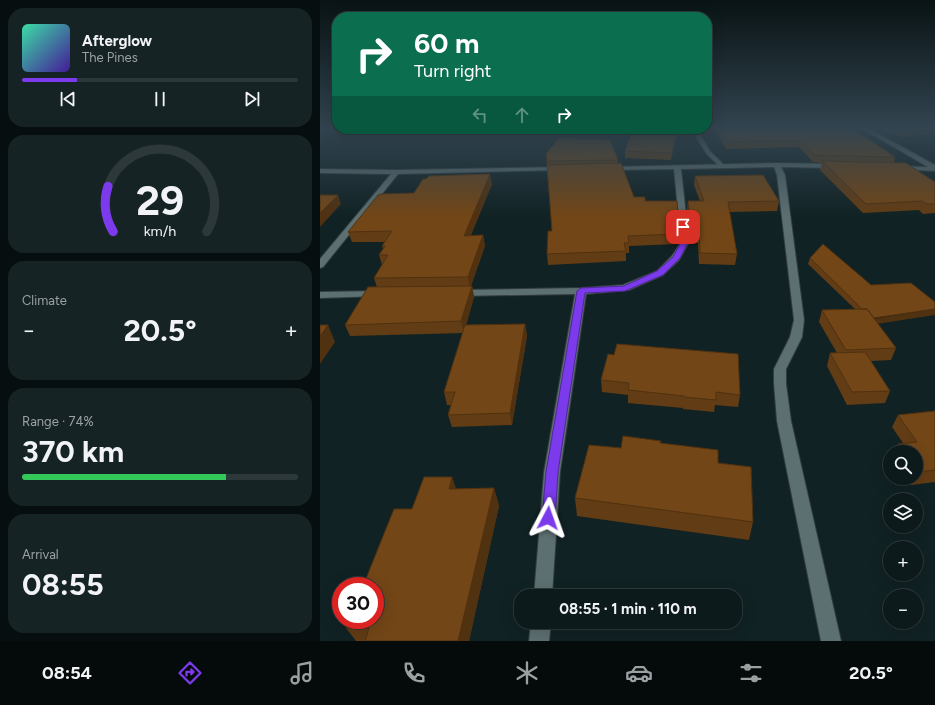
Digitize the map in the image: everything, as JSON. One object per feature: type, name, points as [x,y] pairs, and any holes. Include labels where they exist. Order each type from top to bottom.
[{"type":"street","points":[[713,157],[722,166]]},
{"type":"street","points":[[915,157],[935,168]]},
{"type":"street","points":[[777,165],[781,175],[799,320],[796,337],[780,369],[784,421],[831,641]]},
{"type":"street","points":[[599,168],[777,165],[840,166]]},
{"type":"street","points":[[447,293],[581,291],[625,288],[660,273],[676,258],[685,242],[677,167]]},
{"type":"street","points":[[895,168],[935,168]]},
{"type":"street","points":[[320,171],[396,172],[568,169]]},
{"type":"street","points":[[320,265],[396,172]]},
{"type":"street","points":[[544,589],[552,472],[581,291]]},
{"type":"street","points":[[320,295],[383,294]]},
{"type":"street","points":[[539,641],[540,629]]},
{"type":"building","points":[[546,157],[617,157],[618,160],[547,161]]},
{"type":"building","points":[[822,161],[906,163],[935,182],[935,204],[927,204],[922,201],[866,204]]},
{"type":"building","points":[[621,163],[634,197],[645,197],[645,201],[677,201],[679,234],[628,236],[629,243],[624,243],[626,251],[547,254],[548,231],[552,231],[547,165]]},
{"type":"building","points":[[490,174],[464,236],[483,235],[468,277],[374,278],[388,255],[379,255],[385,246],[382,246],[392,231],[348,232],[378,195],[414,193],[423,179],[426,179],[429,176]]},
{"type":"building","points":[[763,175],[779,201],[728,202],[737,254],[700,253],[699,232],[691,233],[688,201],[704,201],[695,176]]},
{"type":"building","points":[[320,195],[338,195],[320,213]]},
{"type":"building","points":[[823,244],[871,285],[911,283],[935,302],[935,309],[874,318],[867,309],[862,309],[810,258]]},
{"type":"building","points":[[472,286],[461,321],[345,325],[368,287]]},
{"type":"building","points":[[867,309],[896,348],[846,350],[822,310]]},
{"type":"building","points":[[525,324],[510,413],[448,415],[455,392],[444,392],[465,325]]},
{"type":"building","points":[[320,325],[328,325],[320,336]]},
{"type":"building","points":[[617,344],[738,354],[740,395],[716,392],[716,400],[684,397],[628,390],[629,383],[601,380],[608,354],[614,355]]},
{"type":"building","points":[[865,352],[890,391],[852,392],[830,353]]},
{"type":"building","points":[[935,411],[935,470],[923,471],[923,445],[898,444],[917,442],[898,415]]},
{"type":"building","points":[[623,436],[661,441],[660,443],[718,450],[718,463],[751,467],[753,522],[575,498],[589,445],[621,448]]},
{"type":"building","points":[[424,477],[452,477],[449,489],[494,488],[458,641],[365,641],[369,629],[384,629],[384,577],[367,577],[394,509],[412,509]]},
{"type":"route","points":[[548,518],[552,472],[581,291],[625,288],[660,273],[676,258],[685,242],[683,227]]}]
